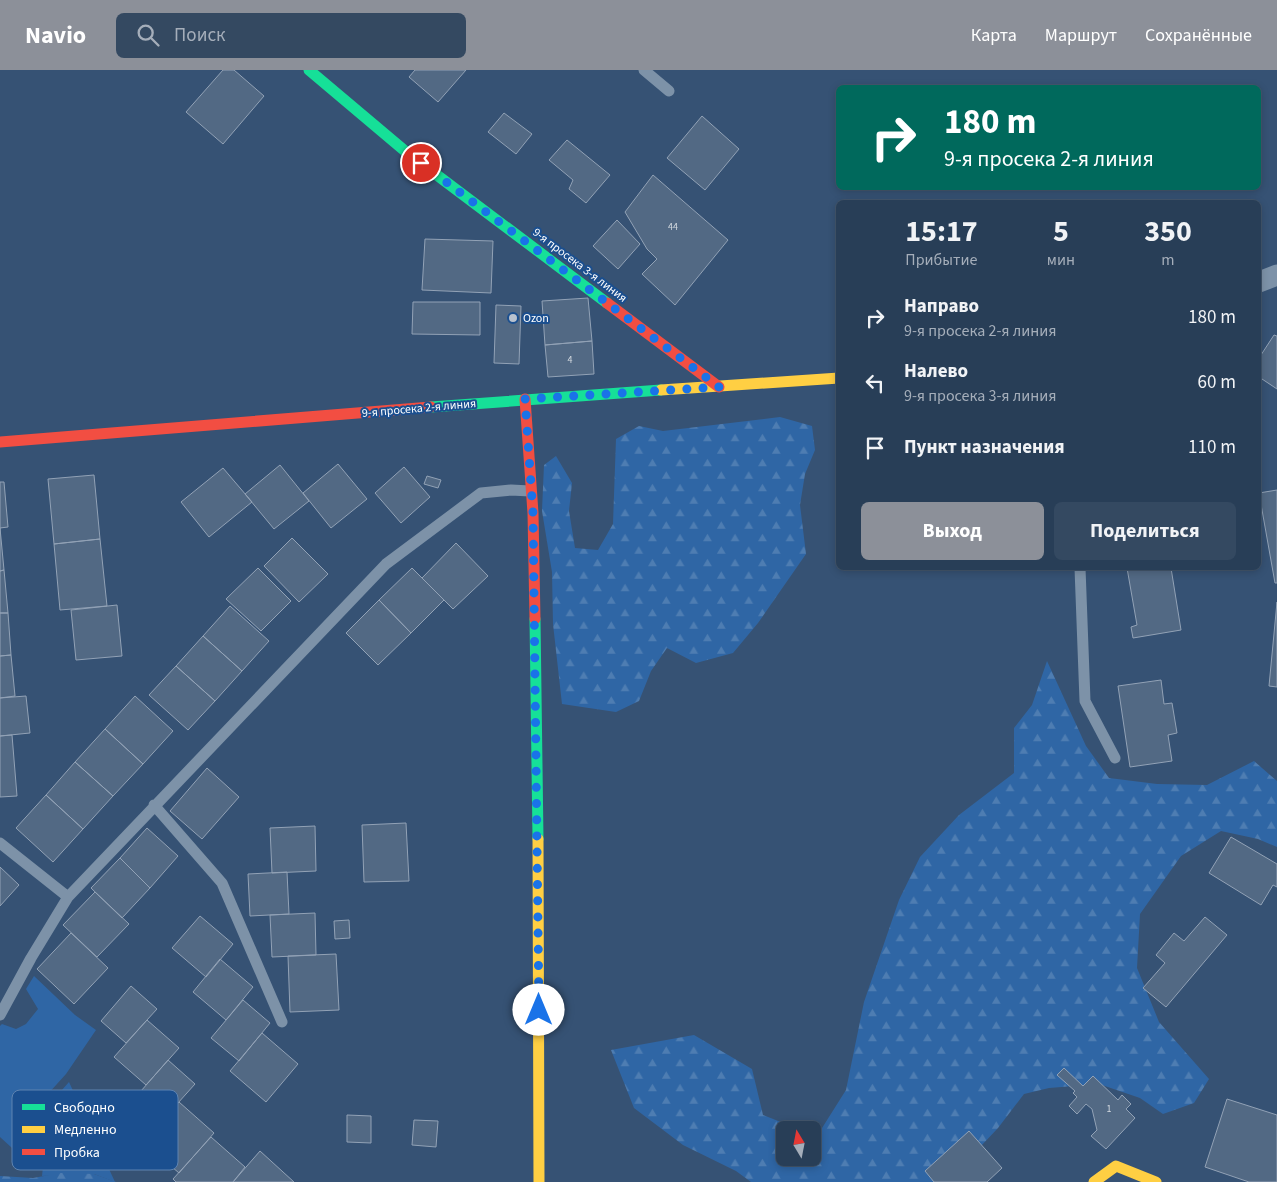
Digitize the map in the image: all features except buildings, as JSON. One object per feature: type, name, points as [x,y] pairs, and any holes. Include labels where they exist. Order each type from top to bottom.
[{"type":"street","name":"9-я просека 3-я линия","points":[[309,70],[406,151],[719,387]]},
{"type":"street","points":[[1261,281],[1277,275]]},
{"type":"street","name":"9-я просека 2-я линия","points":[[0,442],[525,399],[836,378]]},
{"type":"street","points":[[525,399],[533,513],[539,895],[539,1182]]},
{"type":"street","points":[[1094,1182],[1116,1166],[1156,1182]]},
{"type":"lane","points":[[644,70],[669,91]]},
{"type":"lane","points":[[0,1015],[31,958],[68,897],[386,564],[480,493],[511,490],[530,491]]},
{"type":"lane","points":[[1080,570],[1085,702],[1115,758]]},
{"type":"lane","points":[[154,806],[222,883],[282,1022]]},
{"type":"lane","points":[[0,843],[68,897]]},
{"type":"green space","points":[[780,417],[812,426],[815,450],[805,474],[800,505],[806,554],[758,623],[733,653],[696,663],[667,648],[651,671],[639,701],[616,712],[562,704],[553,624],[552,572],[542,511],[544,465],[556,456],[572,483],[569,511],[575,548],[598,550],[613,524],[616,439],[639,426],[663,431]]},
{"type":"green space","points":[[1047,661],[1086,746],[1109,778],[1157,784],[1207,785],[1254,761],[1277,781],[1277,847],[1258,839],[1221,831],[1181,856],[1140,914],[1137,968],[1159,1022],[1209,1079],[1194,1103],[1163,1114],[1140,1098],[1099,1084],[1049,1088],[1024,1094],[998,1128],[947,1182],[751,1182],[736,1171],[683,1145],[634,1108],[611,1050],[694,1035],[752,1069],[763,1115],[778,1121],[776,1121],[776,1166],[821,1166],[821,1130],[846,1090],[864,1002],[899,900],[920,857],[959,815],[1014,773],[1014,728],[1032,705]]},
{"type":"green space","points":[[34,976],[75,1015],[96,1030],[66,1074],[52,1090],[12,1090],[12,1148],[0,1137],[0,1026],[2,1024],[16,1029],[26,1024],[38,1009],[26,989]]},
{"type":"green space","points":[[69,1082],[73,1090],[62,1090]]},
{"type":"green space","points":[[43,1170],[109,1170],[115,1182],[94,1174],[42,1176]]},
{"type":"green space","points":[[61,1173],[94,1174],[116,1182],[0,1182],[0,1176],[33,1178]]},
{"type":"traffic: fast","points":[[309,70],[405,151],[607,303]]},
{"type":"traffic: fast","points":[[431,407],[661,390]]},
{"type":"traffic: fast","points":[[535,619],[538,839]]},
{"type":"traffic: slow","points":[[661,390],[836,378]]},
{"type":"traffic: slow","points":[[538,839],[539,1182]]},
{"type":"traffic: slow","points":[[1094,1182],[1116,1166],[1156,1182]]},
{"type":"traffic: jam","points":[[607,303],[719,387]]},
{"type":"traffic: jam","points":[[525,399],[533,513],[535,619]]},
{"type":"traffic: jam","points":[[0,442],[431,407]]},
{"type":"place","name":"Ozon","points":[[513,318]]},
{"type":"route","points":[[421,163],[719,387],[525,399],[533,513],[539,1010]]}]
